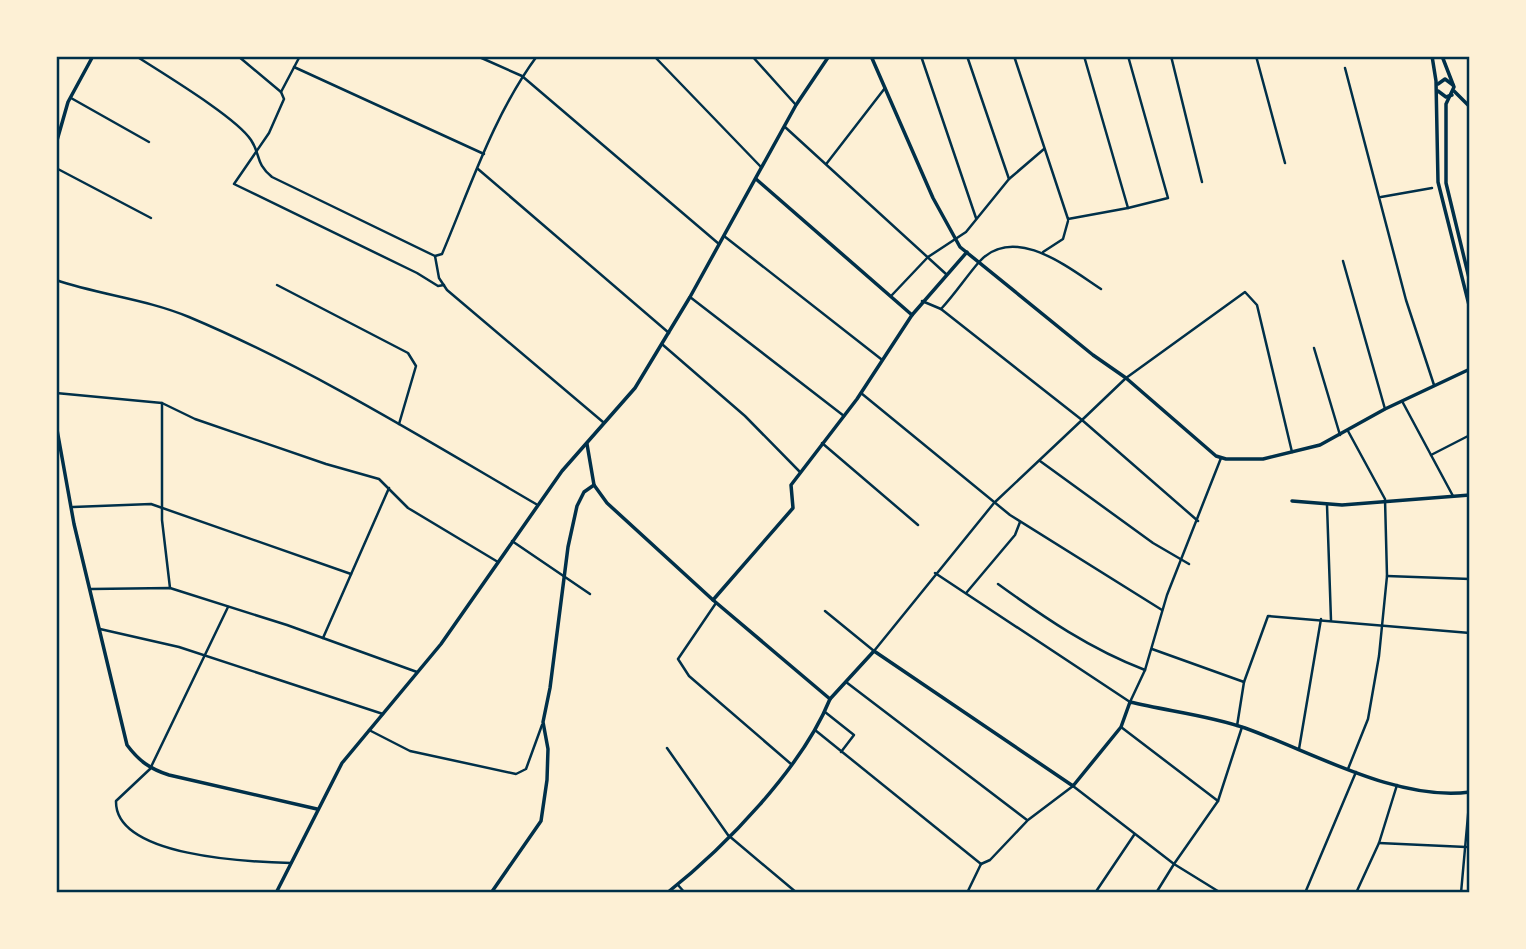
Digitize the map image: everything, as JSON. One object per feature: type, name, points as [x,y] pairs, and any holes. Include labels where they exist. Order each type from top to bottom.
[{"type":"street","points":[[56,144],[71,98],[93,56]]},
{"type":"street","points":[[136,56],[234,125],[251,141],[260,167],[272,177],[435,256],[442,254],[484,154],[522,76],[537,56]]},
{"type":"street","points":[[238,56],[281,92],[284,99],[234,184],[417,273],[438,286],[444,285]]},
{"type":"street","points":[[281,92],[300,56]]},
{"type":"street","points":[[477,56],[522,76],[720,244]]},
{"type":"street","points":[[654,56],[762,168]]},
{"type":"street","points":[[752,56],[796,105]]},
{"type":"street","points":[[276,893],[342,763],[418,672],[499,562],[536,504],[635,388],[690,298],[796,105],[829,56]]},
{"type":"street","points":[[871,56],[933,198],[954,239],[1093,355],[1126,378],[1194,439],[1221,458],[1263,459],[1293,453],[1349,431],[1385,409],[1470,369]]},
{"type":"street","points":[[921,56],[976,218]]},
{"type":"street","points":[[967,56],[1009,179]]},
{"type":"street","points":[[1014,56],[1068,219],[1063,239],[1044,252]]},
{"type":"street","points":[[1084,56],[1128,208]]},
{"type":"street","points":[[1068,219],[1168,198],[1128,56]]},
{"type":"street","points":[[1171,56],[1202,182]]},
{"type":"street","points":[[1256,56],[1285,163]]},
{"type":"street","points":[[1432,56],[1436,88],[1438,182],[1470,309]]},
{"type":"street","points":[[1442,56],[1453,91],[1446,104],[1446,183],[1470,282]]},
{"type":"street","points":[[294,67],[484,154]]},
{"type":"street","points":[[1345,68],[1406,300],[1434,385]]},
{"type":"street","points":[[1436,88],[1445,79],[1470,107]]},
{"type":"street","points":[[827,163],[886,88]]},
{"type":"street","points":[[1436,88],[1442,95],[1453,91]]},
{"type":"street","points":[[71,98],[149,142]]},
{"type":"street","points":[[785,127],[946,274]]},
{"type":"street","points":[[892,295],[928,257],[966,232],[1009,179],[1044,149]]},
{"type":"street","points":[[56,168],[151,218]]},
{"type":"street","points":[[478,169],[669,333]]},
{"type":"street","points":[[756,179],[912,314]]},
{"type":"street","points":[[1381,197],[1432,188]]},
{"type":"street","points":[[724,236],[881,359]]},
{"type":"street","points":[[941,309],[979,262],[1003,247],[1044,252],[1101,289]]},
{"type":"street","points":[[792,764],[689,676],[678,659],[715,602],[793,508],[791,485],[844,416],[912,314],[967,252]]},
{"type":"street","points":[[435,256],[444,285],[604,422]]},
{"type":"street","points":[[1343,261],[1385,409]]},
{"type":"street","points":[[56,280],[80,288],[148,302],[189,317],[399,424],[536,504]]},
{"type":"street","points":[[277,285],[408,353],[416,366],[399,424]]},
{"type":"street","points":[[667,893],[775,787],[825,712],[830,699],[874,651],[994,503],[1126,378],[1245,292],[1257,305],[1293,453]]},
{"type":"street","points":[[690,298],[844,416]]},
{"type":"street","points":[[922,300],[941,309],[1082,420],[1198,521]]},
{"type":"street","points":[[663,345],[745,416],[800,472]]},
{"type":"street","points":[[1314,348],[1340,435]]},
{"type":"street","points":[[56,393],[162,403],[195,419],[379,479],[408,508],[499,562]]},
{"type":"street","points":[[860,393],[994,503],[1162,610]]},
{"type":"street","points":[[1402,401],[1453,496]]},
{"type":"street","points":[[162,403],[162,509],[170,588]]},
{"type":"street","points":[[56,424],[74,524],[127,745],[150,769],[213,787],[317,810]]},
{"type":"street","points":[[1348,769],[1368,719],[1383,626],[1387,576],[1385,499],[1349,431]]},
{"type":"street","points":[[1431,455],[1470,435]]},
{"type":"street","points":[[587,442],[594,485],[607,503],[715,602],[830,699]]},
{"type":"street","points":[[822,443],[918,525]]},
{"type":"street","points":[[967,893],[981,863],[990,860],[1028,820],[1073,786],[1121,727],[1145,670],[1162,610],[1221,458]]},
{"type":"street","points":[[1040,461],[1180,561],[1189,564]]},
{"type":"street","points":[[369,730],[410,751],[516,774],[526,769],[543,722],[551,688],[564,576],[577,506],[583,492],[594,485]]},
{"type":"street","points":[[323,638],[389,488]]},
{"type":"street","points":[[1292,501],[1327,504],[1470,495]]},
{"type":"street","points":[[73,508],[151,504],[351,573]]},
{"type":"street","points":[[1327,504],[1331,620]]},
{"type":"street","points":[[967,592],[1014,535],[1020,521]]},
{"type":"street","points":[[512,541],[590,594]]},
{"type":"street","points":[[935,573],[1130,702],[1239,727],[1397,785],[1455,794],[1470,793],[1461,893]]},
{"type":"street","points":[[1387,576],[1470,579]]},
{"type":"street","points":[[998,584],[1093,648],[1145,670]]},
{"type":"street","points":[[91,589],[170,588],[418,672]]},
{"type":"street","points":[[228,607],[150,769],[116,801],[116,812],[125,826],[150,842],[206,856],[241,861],[291,863]]},
{"type":"street","points":[[825,611],[874,651],[1073,786],[1174,864],[1221,893]]},
{"type":"street","points":[[1156,893],[1218,801],[1239,727],[1244,682],[1268,616],[1470,633]]},
{"type":"street","points":[[1299,749],[1321,619]]},
{"type":"street","points":[[100,629],[204,655],[383,714]]},
{"type":"street","points":[[1152,649],[1244,682]]},
{"type":"street","points":[[846,682],[1028,820]]},
{"type":"street","points":[[825,712],[854,735],[841,751]]},
{"type":"street","points":[[491,893],[541,821],[548,749],[543,722]]},
{"type":"street","points":[[1121,727],[1218,801]]},
{"type":"street","points":[[814,729],[981,863]]},
{"type":"street","points":[[667,748],[728,835],[797,893]]},
{"type":"street","points":[[1305,893],[1356,772]]},
{"type":"street","points":[[1356,893],[1379,843],[1397,785]]},
{"type":"street","points":[[1095,893],[1134,835]]},
{"type":"street","points":[[1379,843],[1466,847]]},
{"type":"street","points":[[678,884],[685,893]]}]
